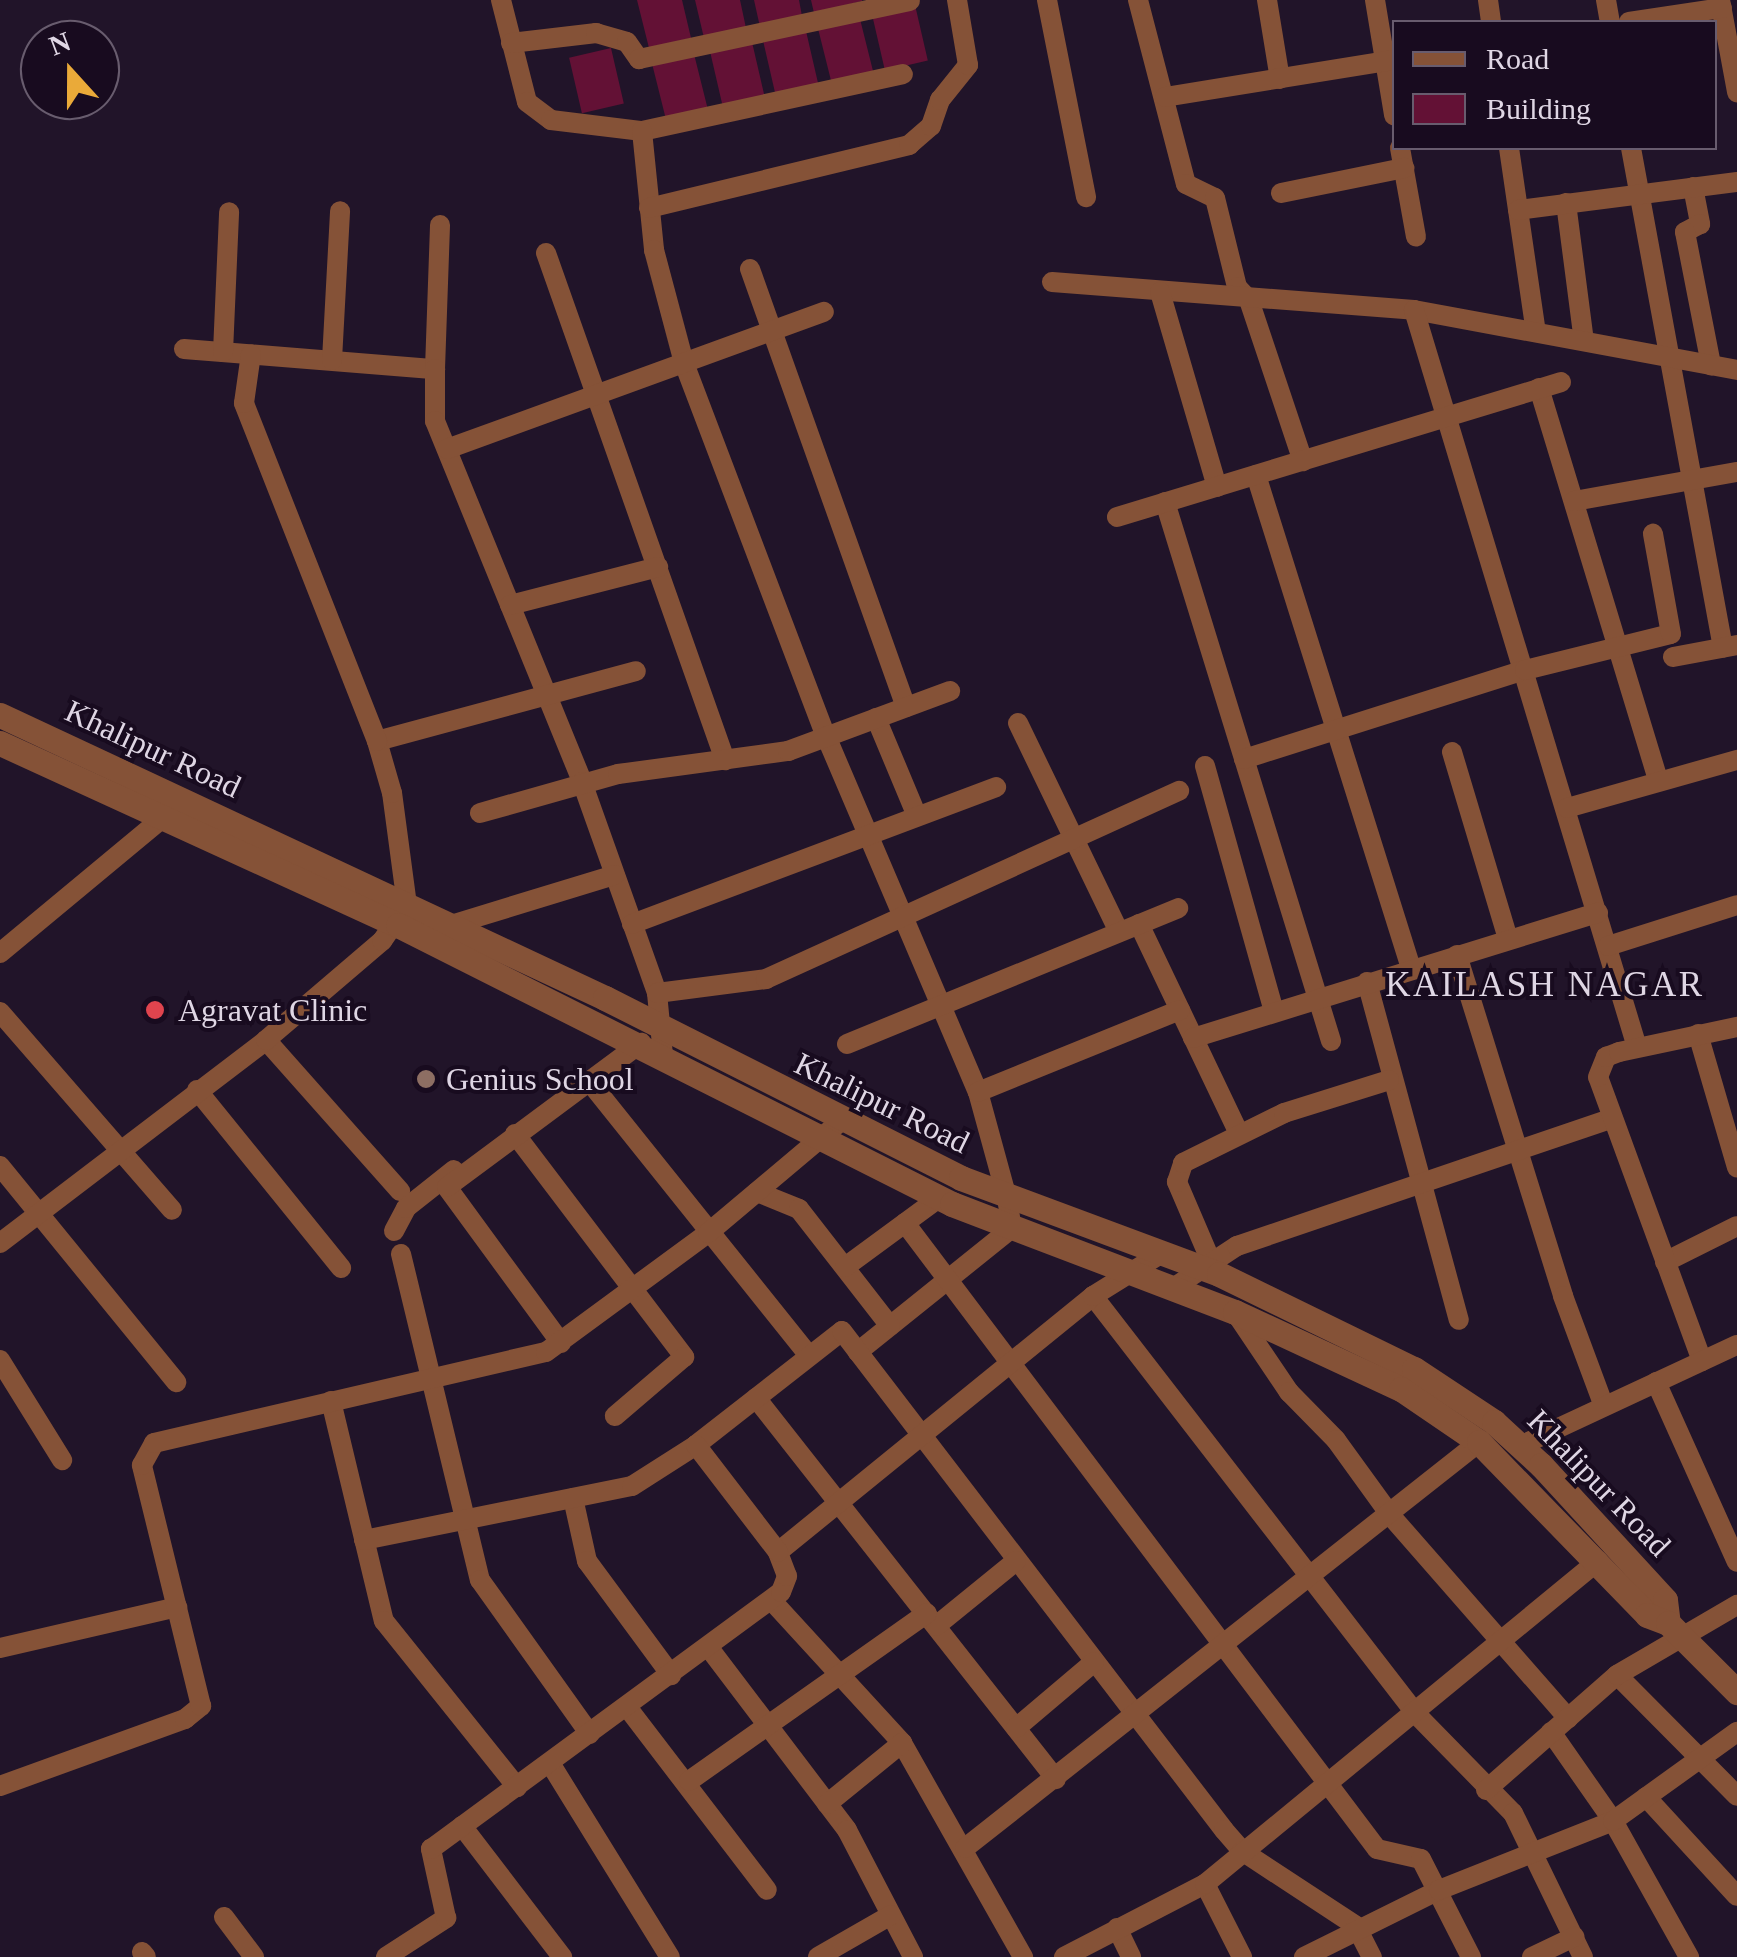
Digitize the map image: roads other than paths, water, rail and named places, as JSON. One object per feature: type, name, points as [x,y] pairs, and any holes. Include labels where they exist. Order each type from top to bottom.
[{"type":"street","points":[[649,208],[908,145],[931,126],[940,100],[968,66],[957,0]]},
{"type":"street","points":[[1047,0],[1086,197]]},
{"type":"street","points":[[1138,0],[1186,184],[1215,198],[1237,287],[1249,300],[1303,462]]},
{"type":"street","points":[[1267,0],[1280,79]]},
{"type":"street","points":[[1375,0],[1390,61],[1392,88]]},
{"type":"street","points":[[506,1],[511,43],[527,102],[542,118],[642,131],[904,74]]},
{"type":"street","points":[[511,43],[596,32],[627,42],[638,58],[910,1]]},
{"type":"street","points":[[1634,20],[1660,9],[1721,4],[1737,92]]},
{"type":"street","points":[[1164,97],[1390,61]]},
{"type":"street","points":[[642,131],[649,208],[684,363],[826,736],[978,1092],[1007,1198],[1012,1228],[949,1284],[858,1352]]},
{"type":"street","points":[[1509,150],[1536,332]]},
{"type":"street","points":[[1631,150],[1691,480],[1730,646],[1673,657]]},
{"type":"street","points":[[1282,193],[1402,158],[1416,238]]},
{"type":"street","points":[[1518,210],[1737,182]]},
{"type":"street","points":[[1693,187],[1700,224],[1685,232],[1712,365]]},
{"type":"street","points":[[1566,203],[1584,341]]},
{"type":"street","points":[[332,360],[340,210]]},
{"type":"street","points":[[223,352],[229,212]]},
{"type":"street","points":[[394,1231],[406,1208],[644,1045],[661,1025],[657,994],[582,782],[436,421],[434,369],[440,225]]},
{"type":"street","points":[[546,253],[725,760]]},
{"type":"street","points":[[750,269],[906,707]]},
{"type":"street","points":[[1052,282],[1414,310],[1737,370]]},
{"type":"street","points":[[1160,292],[1218,487]]},
{"type":"street","points":[[1414,310],[1568,808],[1637,1047]]},
{"type":"street","points":[[447,449],[824,312]]},
{"type":"street","points":[[184,350],[434,369]]},
{"type":"street","points":[[0,1243],[266,1040],[402,915],[392,793],[376,741],[244,403],[251,354]]},
{"type":"street","points":[[1117,516],[1561,382]]},
{"type":"street","points":[[1540,388],[1658,779]]},
{"type":"street","points":[[1574,501],[1737,472]]},
{"type":"street","points":[[1256,475],[1411,968]]},
{"type":"street","points":[[1165,502],[1331,1040]]},
{"type":"street","points":[[1244,758],[1525,670],[1671,634],[1653,534]]},
{"type":"street","points":[[510,605],[658,567]]},
{"type":"street","points":[[376,741],[546,692],[636,671]]},
{"type":"street","points":[[480,813],[582,782],[764,757],[950,691]]},
{"type":"street","name":"Khalipur Road","points":[[0,715],[402,915],[644,1045],[832,1130],[1007,1198],[1162,1253],[1204,1263],[1414,1369],[1654,1586],[1665,1600],[1674,1629]]},
{"type":"street","points":[[876,718],[917,816]]},
{"type":"street","points":[[1018,723],[1074,840],[1180,1010],[1239,1134]]},
{"type":"street","name":"Khalipur Road","points":[[0,743],[402,915],[451,926],[661,1025],[939,1198],[1235,1312],[1401,1389],[1500,1449],[1647,1615],[1674,1629],[1737,1692]]},
{"type":"street","points":[[1452,752],[1508,939]]},
{"type":"street","points":[[1568,808],[1658,779],[1737,760]]},
{"type":"street","points":[[1206,766],[1274,1011]]},
{"type":"street","points":[[632,924],[996,787]]},
{"type":"street","points":[[657,994],[766,979],[1179,792]]},
{"type":"street","points":[[0,953],[166,815]]},
{"type":"street","points":[[451,926],[615,875]]},
{"type":"street","points":[[1608,946],[1737,905]]},
{"type":"street","points":[[847,1044],[1178,908]]},
{"type":"street","points":[[1193,1038],[1317,996],[1598,912]]},
{"type":"street","points":[[1457,954],[1516,1148],[1604,1406]]},
{"type":"street","points":[[1367,982],[1389,1080],[1422,1181],[1459,1320]]},
{"type":"street","points":[[978,1092],[1180,1010]]},
{"type":"street","points":[[0,1012],[124,1150],[172,1210]]},
{"type":"street","points":[[1702,1361],[1611,1119],[1600,1065],[1637,1047],[1737,1027]]},
{"type":"street","points":[[1698,1034],[1735,1153]]},
{"type":"street","points":[[266,1040],[400,1192]]},
{"type":"street","points":[[561,1343],[448,1192],[451,1181],[644,1045]]},
{"type":"street","points":[[1204,1263],[1177,1182],[1178,1168],[1239,1134],[1389,1080]]},
{"type":"street","points":[[589,1081],[809,1356]]},
{"type":"street","points":[[197,1090],[341,1268]]},
{"type":"street","points":[[1173,1288],[1204,1263],[1422,1181],[1611,1119]]},
{"type":"street","points":[[0,1786],[197,1712],[202,1693],[176,1607],[142,1465],[148,1449],[331,1400],[433,1382],[561,1343],[708,1232],[832,1130]]},
{"type":"street","points":[[515,1134],[684,1361],[615,1416]]},
{"type":"street","points":[[0,1166],[176,1382]]},
{"type":"street","points":[[757,1192],[799,1209],[890,1326]]},
{"type":"street","points":[[845,1267],[939,1198]]},
{"type":"street","points":[[905,1223],[1226,1642],[1377,1850],[1416,1855],[1439,1890],[1471,1957]]},
{"type":"street","points":[[1665,1262],[1737,1226]]},
{"type":"street","points":[[778,1552],[838,1499],[1093,1296],[1162,1253]]},
{"type":"street","points":[[401,1254],[480,1580],[590,1734]]},
{"type":"street","points":[[1093,1296],[1417,1716],[1486,1790],[1513,1813],[1579,1947],[1532,1957]]},
{"type":"street","points":[[1235,1312],[1278,1378],[1336,1440],[1391,1516],[1504,1644],[1560,1725],[1689,1957]]},
{"type":"street","points":[[364,1540],[632,1486],[696,1445],[842,1330],[918,1434],[1242,1851],[1356,1926],[1372,1957]]},
{"type":"street","points":[[965,1848],[1133,1712],[1391,1516],[1500,1449],[1737,1345]]},
{"type":"street","points":[[0,1360],[62,1460]]},
{"type":"street","points":[[1656,1382],[1737,1562]]},
{"type":"street","points":[[756,1398],[1056,1778]]},
{"type":"street","points":[[331,1400],[384,1622],[517,1786]]},
{"type":"street","points":[[386,1957],[446,1918],[431,1848],[772,1602],[786,1576],[778,1552],[696,1445]]},
{"type":"street","points":[[572,1498],[587,1562],[671,1675]]},
{"type":"street","points":[[689,1781],[1016,1561]]},
{"type":"street","points":[[1064,1957],[1205,1884],[1330,1781],[1417,1716],[1598,1561]]},
{"type":"street","points":[[772,1602],[902,1743],[965,1848],[1023,1957]]},
{"type":"street","points":[[1486,1790],[1674,1629],[1737,1605]]},
{"type":"street","points":[[0,1648],[176,1607]]},
{"type":"street","points":[[709,1648],[827,1804],[912,1957]]},
{"type":"street","points":[[1016,1728],[1094,1662]]},
{"type":"street","points":[[1617,1674],[1737,1796]]},
{"type":"street","points":[[627,1707],[689,1781],[768,1890]]},
{"type":"street","points":[[1304,1957],[1356,1926],[1534,1850],[1614,1821],[1737,1732]]},
{"type":"street","points":[[827,1804],[902,1743]]},
{"type":"street","points":[[550,1762],[670,1957]]},
{"type":"street","points":[[1646,1797],[1737,1895]]},
{"type":"street","points":[[462,1826],[562,1957]]},
{"type":"street","points":[[1205,1884],[1242,1957]]},
{"type":"street","points":[[820,1957],[891,1916]]},
{"type":"street","points":[[224,1917],[254,1957]]},
{"type":"street","points":[[1116,1928],[1131,1957]]},
{"type":"street","points":[[414,1938],[428,1957]]},
{"type":"place","name":"Agravat Clinic","points":[[155,1010]]},
{"type":"place","name":"Genius School","points":[[426,1079]]},
{"type":"district","name":"KAILASH NAGAR","points":[[1545,985]]}]
